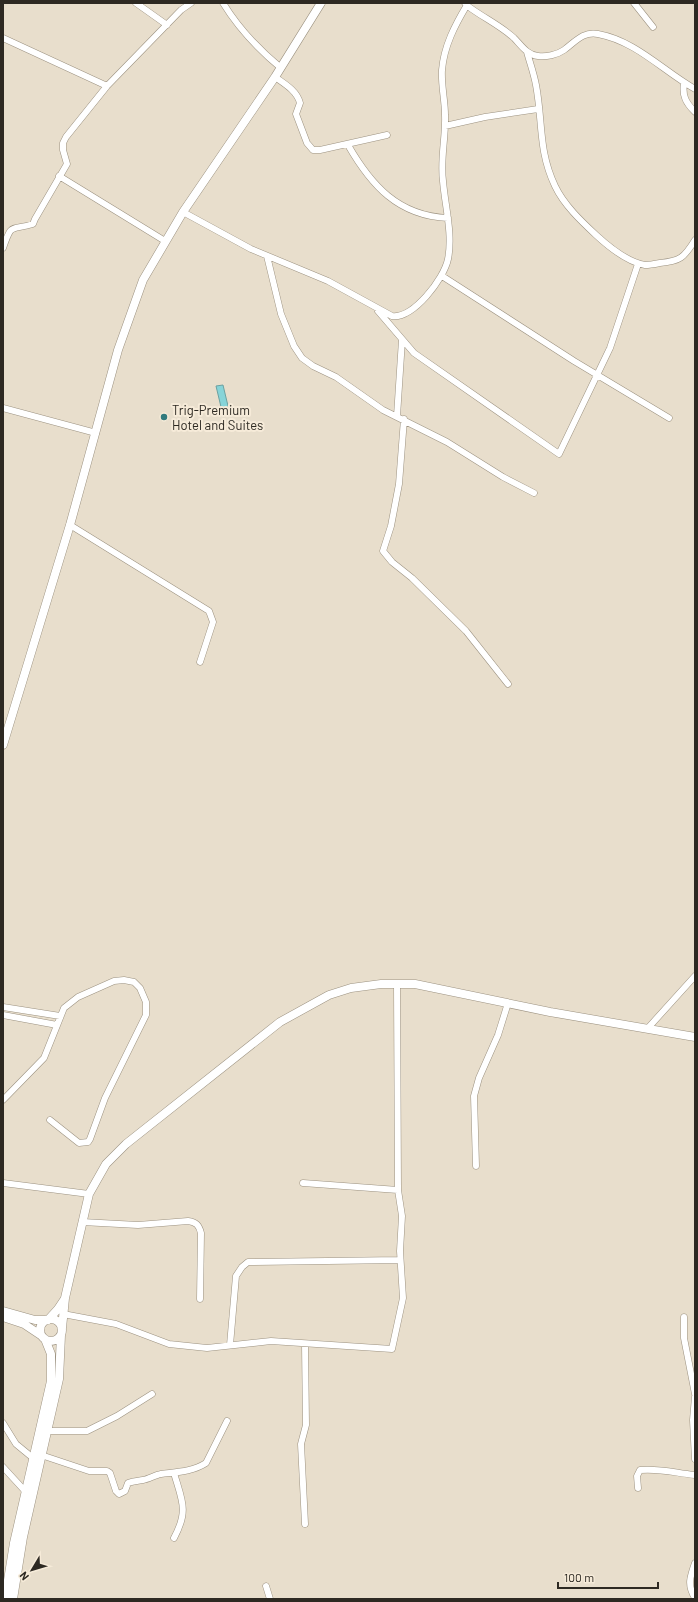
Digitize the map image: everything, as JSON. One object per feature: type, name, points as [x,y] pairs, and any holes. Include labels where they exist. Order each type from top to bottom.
[{"type":"main road","points":[[3,745],[70,525],[124,330],[143,280],[182,212],[281,68],[321,3]]},
{"type":"main road","points":[[13,1599],[23,1537],[59,1380],[65,1298],[82,1222],[89,1194],[106,1164],[126,1144],[280,1022],[329,995],[351,988],[381,984],[415,984],[508,1003],[695,1037]]},
{"type":"main road","points":[[5,1599],[8,1569],[51,1381],[52,1354],[43,1338],[41,1327],[58,1309],[65,1298]]},
{"type":"main road","points":[[3,1311],[35,1320],[58,1322],[62,1332]]},
{"type":"main road","points":[[3,1317],[24,1324],[43,1338],[56,1340],[62,1332]]},
{"type":"street","points":[[136,3],[167,25]]},
{"type":"street","points":[[3,248],[9,231],[12,228],[33,224],[67,164],[63,150],[63,143],[66,137],[107,86],[181,10],[191,3]]},
{"type":"street","points":[[223,3],[248,37],[260,50],[281,68]]},
{"type":"street","points":[[634,3],[653,27]]},
{"type":"street","points":[[182,212],[267,256],[328,281],[358,296],[374,307],[392,316],[404,315],[422,300],[442,276],[448,258],[448,218],[442,160],[445,126],[442,70],[445,50],[466,4],[503,29],[527,52],[537,56],[549,56],[560,52],[583,35],[590,33],[600,34],[643,53],[695,90]]},
{"type":"street","points":[[3,38],[107,86]]},
{"type":"street","points":[[527,52],[536,85],[541,144],[555,186],[584,224],[603,242],[638,264],[649,265],[677,261],[685,255],[695,240]]},
{"type":"street","points":[[275,77],[299,98],[300,103],[296,114],[310,147],[313,150],[348,144],[387,134]]},
{"type":"street","points":[[684,83],[683,94],[685,100],[695,112]]},
{"type":"street","points":[[445,126],[485,117],[538,109]]},
{"type":"street","points":[[348,144],[361,168],[387,196],[417,214],[434,218],[448,218]]},
{"type":"street","points":[[59,176],[165,241]]},
{"type":"street","points":[[267,256],[281,314],[294,346],[302,358],[312,366],[336,378],[383,410],[404,419],[447,442],[503,477],[534,493]]},
{"type":"street","points":[[374,307],[414,353],[559,454],[610,348],[638,264]]},
{"type":"street","points":[[442,276],[669,418]]},
{"type":"street","points":[[397,416],[402,340]]},
{"type":"street","points":[[3,408],[96,433]]},
{"type":"street","points":[[404,419],[399,484],[391,526],[384,551],[392,562],[412,578],[466,631],[508,684]]},
{"type":"street","points":[[70,525],[209,611],[213,622],[200,662]]},
{"type":"street","points":[[648,1028],[695,976]]},
{"type":"street","points":[[3,1100],[44,1058],[60,1016],[70,1002],[114,981],[124,980],[134,982],[140,988],[146,1002],[146,1015],[105,1098],[90,1139],[88,1142],[80,1143],[50,1120]]},
{"type":"street","points":[[63,1314],[116,1324],[169,1344],[207,1348],[271,1341],[392,1349],[402,1298],[400,1260],[402,1216],[398,1190],[397,984]]},
{"type":"street","points":[[476,1166],[474,1096],[479,1078],[498,1035],[508,1003]]},
{"type":"street","points":[[3,1007],[60,1016]]},
{"type":"street","points":[[3,1016],[57,1025]]},
{"type":"street","points":[[303,1182],[398,1190]]},
{"type":"street","points":[[3,1183],[89,1194]]},
{"type":"street","points":[[82,1222],[138,1225],[188,1221],[195,1222],[199,1226],[201,1233],[200,1299]]},
{"type":"street","points":[[230,1345],[236,1276],[242,1267],[248,1262],[400,1260]]},
{"type":"street","points":[[684,1317],[684,1338],[695,1396],[693,1420],[695,1459]]},
{"type":"street","points":[[305,1344],[306,1425],[301,1444],[305,1524]]},
{"type":"street","points":[[47,1431],[87,1431],[116,1416],[152,1394]]},
{"type":"street","points":[[41,1455],[89,1471],[107,1471],[110,1473],[116,1491],[120,1494],[125,1491],[128,1483],[133,1481],[200,1467],[206,1463],[227,1421]]},
{"type":"street","points":[[4,1426],[16,1444],[33,1458]]},
{"type":"street","points":[[3,1467],[25,1491]]},
{"type":"street","points":[[638,1488],[637,1476],[640,1470],[659,1469],[671,1473],[695,1475]]},
{"type":"street","points":[[174,1473],[183,1503],[183,1522],[174,1538]]},
{"type":"street","points":[[695,1563],[689,1582],[690,1590],[695,1598]]},
{"type":"street","points":[[266,1586],[270,1599]]},
{"type":"water","points":[[223,385],[228,406],[224,410],[221,407],[216,386]]},
{"type":"place","name":"Trig-Premium Hotel and Suites","points":[[164,417]]}]
